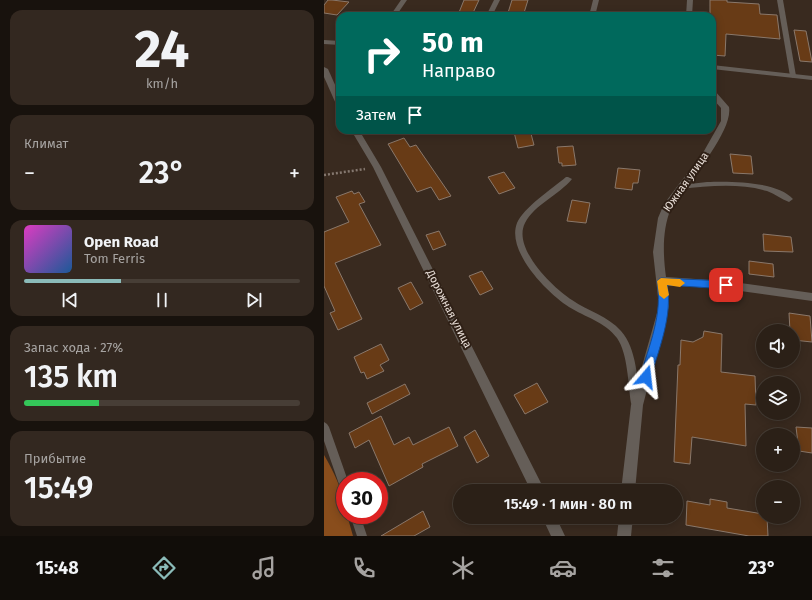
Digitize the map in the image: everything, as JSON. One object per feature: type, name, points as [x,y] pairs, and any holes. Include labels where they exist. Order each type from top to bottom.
[{"type":"street","points":[[491,12],[497,0]]},
{"type":"street","points":[[689,12],[690,0]]},
{"type":"street","points":[[324,42],[336,43]]},
{"type":"street","points":[[716,67],[812,78]]},
{"type":"street","points":[[324,69],[336,95]]},
{"type":"street","name":"Южная улица","points":[[629,484],[637,405],[663,314],[664,296],[658,252],[663,218],[667,206],[706,152],[725,121],[725,107],[716,97]]},
{"type":"street","name":"Дорожная улица","points":[[357,134],[378,169],[535,484]]},
{"type":"street","points":[[661,281],[726,285],[812,296]]},
{"type":"street","points":[[553,524],[558,536]]},
{"type":"street","points":[[624,536],[625,524]]},
{"type":"lane","points":[[396,12],[404,0]]},
{"type":"lane","points":[[593,12],[596,0]]},
{"type":"lane","points":[[780,0],[794,76]]},
{"type":"lane","points":[[568,179],[548,195],[521,222],[519,232],[520,240],[528,260],[549,286],[571,304],[604,321],[623,340],[637,405]]},
{"type":"lane","points":[[681,186],[704,183],[762,188],[776,191],[789,199]]},
{"type":"lane","points":[[324,427],[339,472]]},
{"type":"lane","points":[[358,524],[362,536]]},
{"type":"path","points":[[324,175],[363,169],[378,169]]},
{"type":"shaded area","points":[[324,455],[336,479],[336,524],[350,524],[353,536],[324,536]]},
{"type":"building","points":[[328,0],[349,2],[340,12],[336,12],[336,15],[324,13],[324,5]]},
{"type":"building","points":[[464,0],[479,0],[473,12],[459,12]]},
{"type":"building","points":[[512,0],[528,0],[524,12],[508,12]]},
{"type":"building","points":[[710,0],[727,0],[727,2],[759,4],[760,14],[777,15],[780,39],[726,34],[725,56],[716,55],[716,12],[710,12]]},
{"type":"building","points":[[794,30],[806,31],[812,62],[800,61]]},
{"type":"building","points":[[514,134],[531,134],[534,145],[518,148]]},
{"type":"building","points":[[404,138],[410,147],[416,145],[451,196],[439,200],[431,187],[417,192],[388,144]]},
{"type":"building","points":[[573,146],[576,165],[562,166],[562,163],[559,163],[557,147]]},
{"type":"building","points":[[730,154],[751,156],[753,174],[733,173]]},
{"type":"building","points":[[618,168],[640,170],[638,183],[633,183],[632,190],[615,188]]},
{"type":"building","points":[[504,172],[515,188],[499,194],[488,177]]},
{"type":"building","points":[[352,191],[354,194],[359,192],[365,202],[359,204],[381,245],[335,263],[362,319],[338,330],[330,313],[335,311],[324,286],[324,232],[349,222],[336,197]]},
{"type":"building","points":[[572,200],[590,203],[586,223],[567,221]]},
{"type":"building","points":[[439,231],[446,245],[433,250],[426,235]]},
{"type":"building","points":[[763,234],[791,237],[793,252],[764,251]]},
{"type":"building","points":[[749,261],[773,264],[774,277],[749,274]]},
{"type":"building","points":[[482,271],[493,289],[480,295],[469,276]]},
{"type":"building","points":[[411,282],[423,303],[410,310],[398,288]]},
{"type":"building","points":[[789,313],[810,316],[812,342],[800,341],[800,324],[790,324]]},
{"type":"building","points":[[704,331],[722,334],[721,372],[755,376],[756,405],[745,404],[746,446],[692,437],[690,464],[674,462],[678,365],[680,365],[681,340],[693,342],[703,337]]},
{"type":"building","points":[[381,344],[389,360],[380,365],[384,371],[367,379],[364,372],[361,373],[354,357]]},
{"type":"building","points":[[537,383],[548,402],[525,414],[514,395]]},
{"type":"building","points":[[405,384],[410,394],[372,414],[367,403]]},
{"type":"building","points":[[381,416],[394,445],[409,437],[413,445],[449,427],[458,446],[422,464],[423,467],[389,486],[388,472],[383,472],[369,440],[355,448],[349,433]]},
{"type":"building","points":[[796,427],[812,428],[812,453],[800,451],[800,428]]},
{"type":"building","points":[[475,430],[489,456],[477,463],[464,437]]},
{"type":"building","points":[[710,499],[727,502],[727,508],[756,513],[756,524],[767,524],[768,536],[749,536],[686,525],[687,501],[710,505]]},
{"type":"building","points":[[423,511],[430,527],[414,536],[381,536]]},
{"type":"slow traffic","points":[[664,295],[661,281],[680,283]]},
{"type":"route","points":[[646,377],[663,314],[664,296],[661,281],[726,285]]}]
